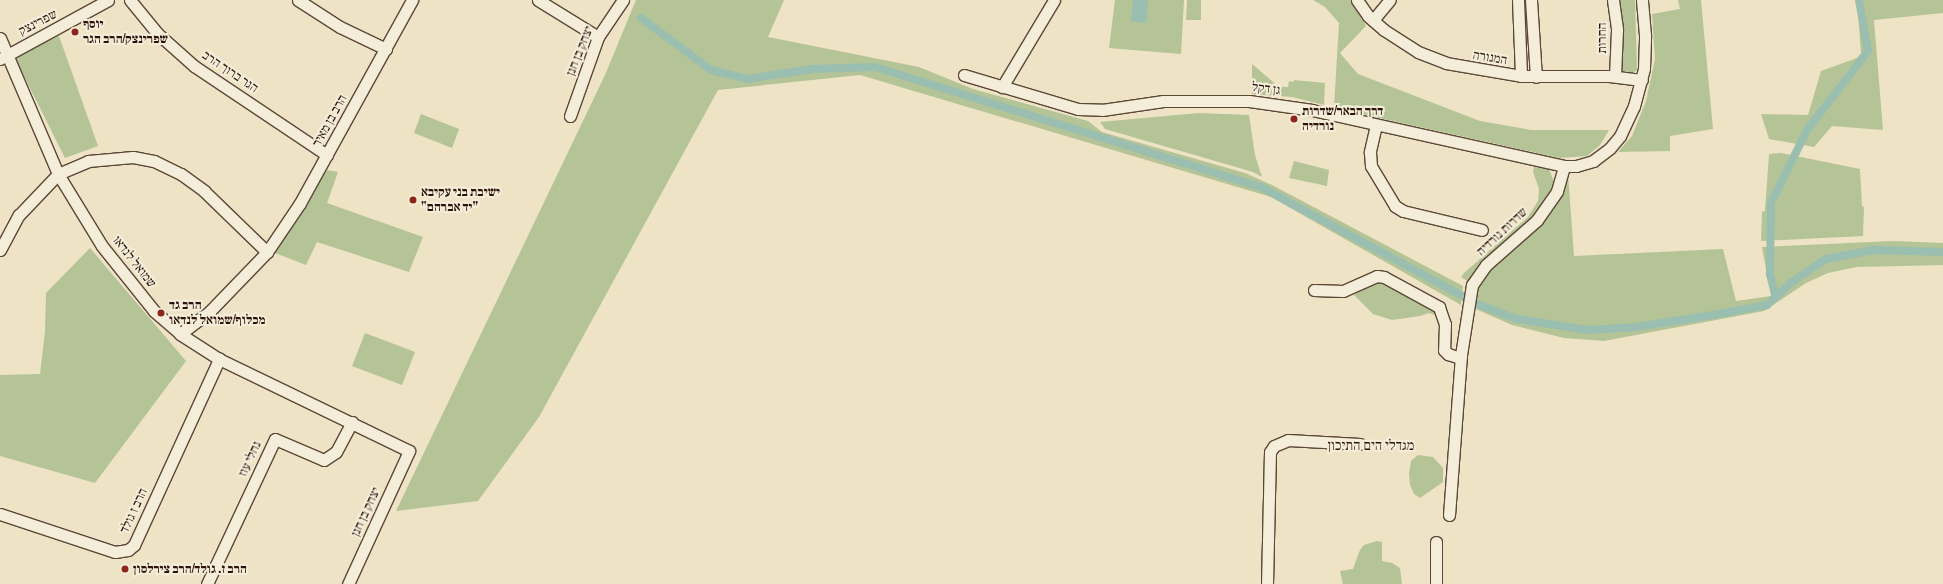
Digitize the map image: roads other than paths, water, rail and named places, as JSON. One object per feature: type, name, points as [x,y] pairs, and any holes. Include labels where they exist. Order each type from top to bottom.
[{"type":"street","name":"שפרינצק","points":[[3,57],[108,0]]},
{"type":"street","name":"הגר ברוך הרב","points":[[130,0],[157,33],[194,66],[326,155]]},
{"type":"street","points":[[298,0],[340,27],[386,49]]},
{"type":"street","name":"הרב בן מאיר","points":[[180,334],[210,311],[267,252],[300,203],[412,0]]},
{"type":"street","points":[[538,0],[598,37]]},
{"type":"street","name":"יצחק בן חנן","points":[[570,116],[598,37],[623,0]]},
{"type":"street","points":[[1002,88],[1054,0]]},
{"type":"street","name":"המנורה","points":[[1357,0],[1370,18],[1406,45],[1432,58],[1460,67],[1522,76],[1615,76],[1642,80]]},
{"type":"street","points":[[1518,0],[1522,38],[1522,76]]},
{"type":"street","points":[[1531,0],[1536,77]]},
{"type":"street","name":"החרות","points":[[1613,0],[1617,30],[1615,76]]},
{"type":"street","points":[[1564,166],[1589,162],[1610,148],[1628,120],[1642,80],[1645,41],[1642,0]]},
{"type":"street","points":[[1370,18],[1386,1]]},
{"type":"street","name":"שמואל לנדאו","points":[[0,38],[3,57],[58,174],[102,246],[154,311],[180,334],[219,359],[352,422],[409,451]]},
{"type":"street","name":"גן דקל","points":[[964,75],[1069,108],[1092,110],[1163,101],[1227,100],[1312,110],[1564,166]]},
{"type":"street","points":[[1376,124],[1370,152],[1371,166],[1395,206],[1403,211],[1482,230]]},
{"type":"street","points":[[0,250],[19,215],[58,174],[74,165],[109,158],[132,157],[154,161],[181,174],[204,191],[267,252]]},
{"type":"street","name":"שדרות נורדיה","points":[[1449,515],[1460,358],[1467,313],[1475,278],[1486,265],[1537,220],[1557,191],[1564,166]]},
{"type":"street","points":[[1314,290],[1343,291],[1377,276],[1384,276],[1439,307],[1445,324],[1444,350],[1448,354],[1460,358]]},
{"type":"street","name":"הרב ז גולד","points":[[0,514],[115,552],[128,550],[134,545],[219,359]]},
{"type":"street","name":"נחלי עוז","points":[[207,584],[275,439],[324,460],[336,452],[352,422]]},
{"type":"street","points":[[1266,584],[1270,452],[1274,446],[1288,440],[1360,444]]},
{"type":"street","name":"יצחק בן חנן","points":[[348,584],[409,451]]},
{"type":"street","points":[[1436,542],[1436,584]]},
{"type":"waterway","points":[[1776,297],[1770,274],[1771,203],[1807,130],[1868,51],[1859,0]]},
{"type":"waterway","points":[[641,18],[711,70],[748,79],[811,69],[875,67],[1261,187],[1477,304],[1517,319],[1588,330],[1636,327],[1713,315],[1767,305],[1792,282],[1826,259],[1873,250],[1943,252]]},
{"type":"place","name":"יוסף שפרינצק/הרב הגר","points":[[75,32]]},
{"type":"place","name":"דרך הבאר/שדרות נורדיה","points":[[1294,119]]},
{"type":"place","name":"ישיבת בני עקיבא \"יד אברהם\"","points":[[413,200]]},
{"type":"place","name":"הרב גד מכלוף/שמואל לנדאו","points":[[161,313]]},
{"type":"place","name":"הרב ז. גולד/הרב צירלסון","points":[[125,569]]},
{"type":"district","name":"מגדלי הים התיכון","points":[[1371,446]]}]
